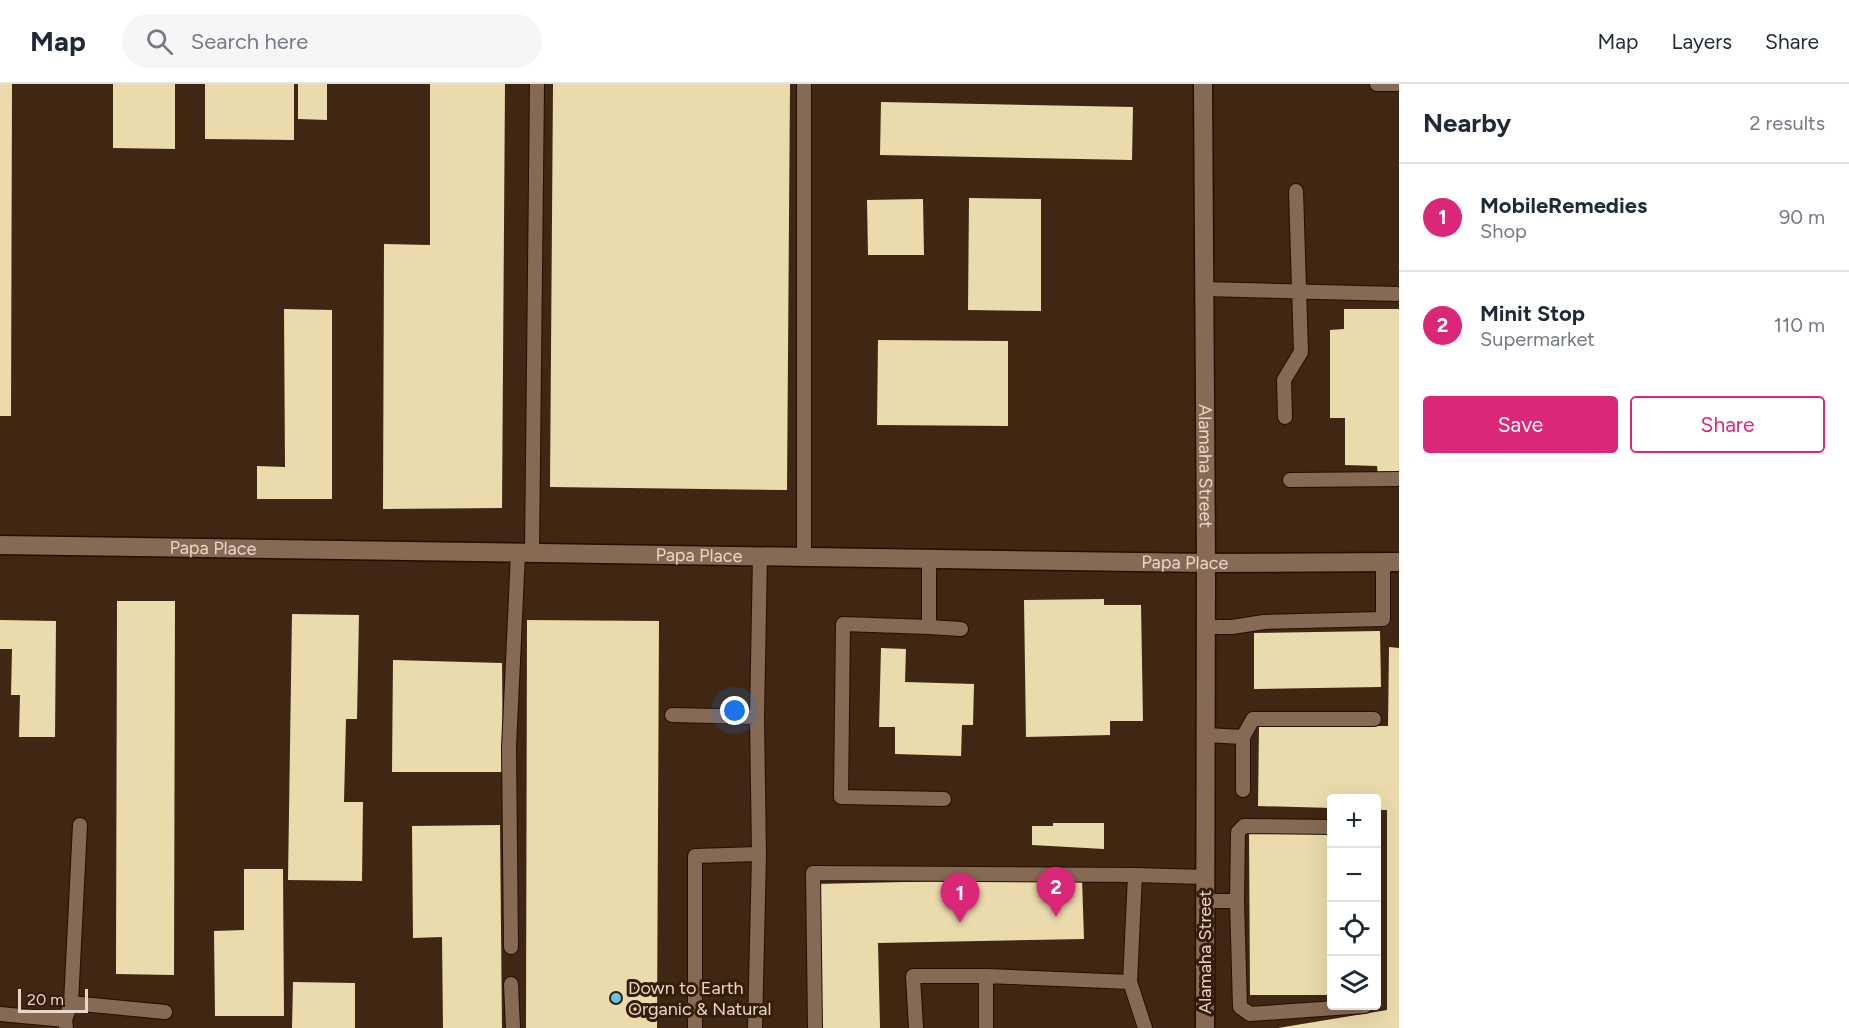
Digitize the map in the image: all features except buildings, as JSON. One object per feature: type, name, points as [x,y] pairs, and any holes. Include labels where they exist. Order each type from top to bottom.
[{"type":"street","name":"Alamaha Street","points":[[1203,84],[1206,563],[1205,1028]]},
{"type":"street","name":"Papa Place","points":[[0,545],[1206,563],[1391,562]]},
{"type":"lane","points":[[511,947],[509,747],[525,553],[537,84]]},
{"type":"lane","points":[[804,84],[804,557]]},
{"type":"lane","points":[[1377,84],[1399,84]]},
{"type":"lane","points":[[1285,417],[1284,380],[1301,352],[1296,191]]},
{"type":"lane","points":[[1204,289],[1399,294]]},
{"type":"lane","points":[[1290,480],[1399,479]]},
{"type":"lane","points":[[755,1028],[759,854],[757,717],[760,556]]},
{"type":"lane","points":[[929,559],[929,627]]},
{"type":"lane","points":[[1206,627],[1232,627],[1264,621],[1383,619],[1391,562]]},
{"type":"lane","points":[[944,799],[841,797],[843,624],[961,628]]},
{"type":"lane","points":[[672,715],[757,717]]},
{"type":"lane","points":[[1243,790],[1243,737],[1253,719],[1374,719]]},
{"type":"lane","points":[[1205,735],[1243,737]]},
{"type":"lane","points":[[0,1014],[65,1024],[71,1003],[80,825]]},
{"type":"lane","points":[[1327,827],[1244,826],[1238,832],[1237,901],[1240,1007],[1250,1014],[1327,1008]]},
{"type":"lane","points":[[695,1028],[695,856],[759,854]]},
{"type":"lane","points":[[815,1028],[813,873],[1204,877]]},
{"type":"lane","points":[[1135,875],[1130,982],[1145,1028]]},
{"type":"lane","points":[[1205,902],[1237,901]]},
{"type":"lane","points":[[916,1028],[913,976],[986,976],[1130,982]]},
{"type":"lane","points":[[986,976],[986,1028]]},
{"type":"lane","points":[[511,984],[513,1028]]},
{"type":"lane","points":[[71,1003],[165,1012]]},
{"type":"place","name":"Minit Stop","points":[[1056,917]]},
{"type":"place","name":"MobileRemedies","points":[[960,923]]},
{"type":"place","name":"Down to Earth Organic & Natural","points":[[616,998]]}]
